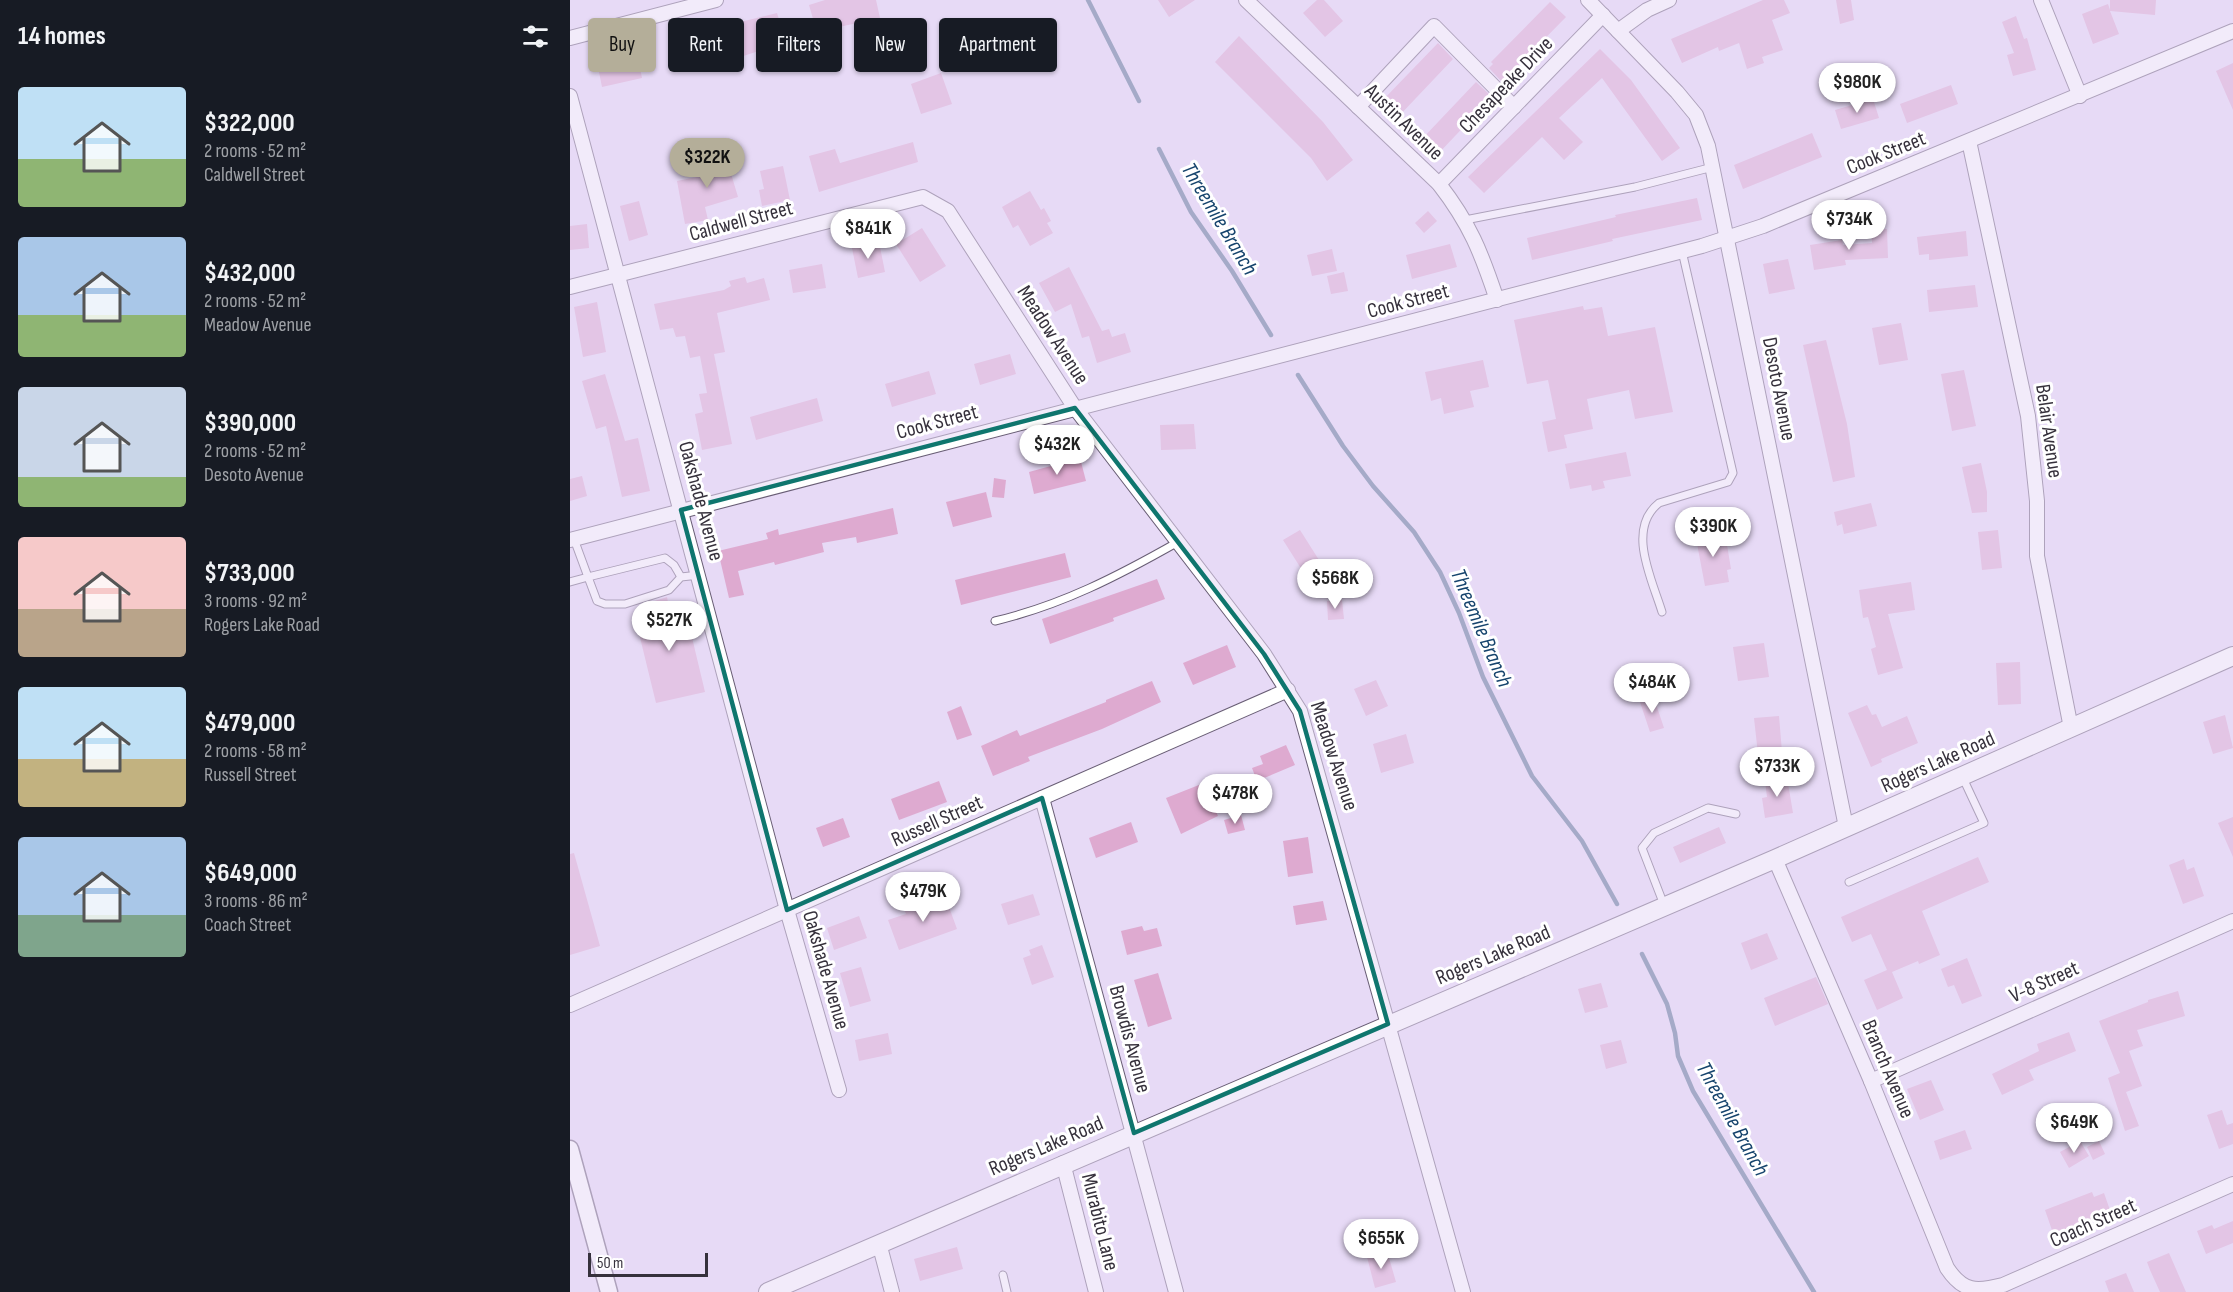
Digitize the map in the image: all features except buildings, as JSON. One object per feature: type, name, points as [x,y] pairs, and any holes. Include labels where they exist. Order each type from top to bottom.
[{"type":"main road","name":"Rogers Lake Road","points":[[768,1292],[1063,1163],[1775,859],[2233,656]]},
{"type":"street","points":[[570,38],[716,0]]},
{"type":"street","name":"Desoto Avenue","points":[[1588,0],[1677,92],[1696,115],[1708,146],[1846,827]]},
{"type":"street","points":[[1618,31],[1647,10],[1669,0]]},
{"type":"street","points":[[2041,0],[2080,96]]},
{"type":"street","name":"Austin Avenue","points":[[1253,2],[1439,184],[1477,241],[1497,300]]},
{"type":"street","name":"Chesapeake Drive","points":[[1439,184],[1603,15]]},
{"type":"street","points":[[1358,107],[1434,26],[1514,107]]},
{"type":"street","name":"Cook Street","points":[[572,540],[1497,300],[1727,238],[1763,226],[2233,31]]},
{"type":"street","name":"Oakshade Avenue","points":[[570,96],[787,910],[839,1090]]},
{"type":"street","name":"Belair Avenue","points":[[1969,141],[2028,416],[2036,482],[2037,556],[2071,728]]},
{"type":"street","name":"Caldwell Street","points":[[570,287],[923,197]]},
{"type":"street","name":"Meadow Avenue","points":[[923,197],[948,212],[1075,408],[1264,654],[1300,711],[1328,804],[1463,1292]]},
{"type":"street","name":"Russell Street","points":[[570,1005],[1288,690]]},
{"type":"street","name":"Browdis Avenue","points":[[1042,798],[1176,1292]]},
{"type":"street","name":"Branch Avenue","points":[[1775,859],[1871,1081],[1947,1268],[1954,1278],[1968,1290]]},
{"type":"street","name":"V-8 Street","points":[[1871,1081],[2233,921]]},
{"type":"street","points":[[570,1149],[609,1292]]},
{"type":"street","name":"Murabito Lane","points":[[1063,1163],[1096,1292]]},
{"type":"street","name":"Coach Street","points":[[1968,1290],[1982,1292],[2003,1285],[2233,1184]]},
{"type":"street","points":[[879,1243],[892,1292]]},
{"type":"lane","points":[[1465,220],[1635,187],[1713,167]]},
{"type":"lane","points":[[1662,612],[1642,545],[1646,522],[1651,510],[1659,503],[1728,482],[1732,474],[1682,251]]},
{"type":"lane","points":[[572,540],[597,601],[605,604],[625,604],[669,590],[681,577],[699,575]]},
{"type":"lane","points":[[995,621],[1032,612],[1111,581],[1178,542]]},
{"type":"lane","points":[[570,582],[665,558],[674,565],[681,577]]},
{"type":"lane","points":[[1849,882],[1984,823],[1962,776]]},
{"type":"lane","points":[[1664,907],[1642,848],[1648,840],[1654,833],[1708,808],[1736,814]]},
{"type":"lane","points":[[1003,1275],[1007,1292]]},
{"type":"highlighted area","points":[[1075,408],[1264,654],[1300,711],[1388,1024],[1134,1133],[1042,798],[787,910],[681,510]]},
{"type":"waterway","name":"Threemile Branch","points":[[1088,0],[1139,101]]},
{"type":"waterway","name":"Threemile Branch","points":[[1159,149],[1191,212],[1232,271],[1271,335]]},
{"type":"waterway","name":"Threemile Branch","points":[[1298,375],[1343,446],[1373,486],[1414,532],[1440,572],[1459,613],[1483,677],[1532,776],[1582,841],[1617,904]]},
{"type":"waterway","name":"Threemile Branch","points":[[1642,954],[1667,1004],[1675,1033],[1678,1056],[1693,1091],[1814,1292]]}]
